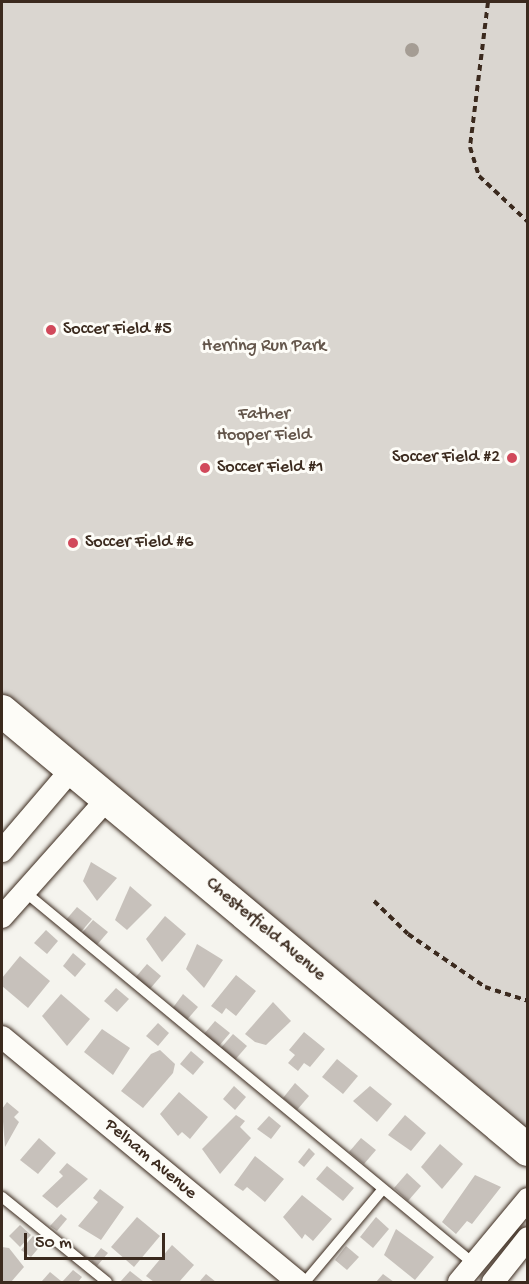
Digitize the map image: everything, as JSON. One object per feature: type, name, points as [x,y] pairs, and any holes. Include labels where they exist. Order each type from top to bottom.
[{"type":"street","name":"Chesterfield Avenue","points":[[2,711],[528,1149]]},
{"type":"street","points":[[2,851],[71,770]]},
{"type":"street","points":[[2,917],[108,799]]},
{"type":"street","name":"Pelham Avenue","points":[[2,1037],[298,1282]]},
{"type":"street","points":[[459,1282],[528,1199]]},
{"type":"street","points":[[493,1282],[528,1238]]},
{"type":"lane","points":[[25,892],[474,1264]]},
{"type":"lane","points":[[305,1282],[383,1189]]},
{"type":"lane","points":[[2,1197],[107,1282]]},
{"type":"path","points":[[488,2],[470,147],[479,176],[528,222]]},
{"type":"path","points":[[374,901],[408,934],[484,987],[528,1001]]},
{"type":"green space","name":"Herring Run Park","points":[[2,2],[527,2],[527,1130],[2,693]]},
{"type":"building","points":[[91,862],[117,878],[97,901],[83,881]]},
{"type":"building","points":[[130,886],[152,905],[127,930],[115,920]]},
{"type":"building","points":[[77,907],[92,919],[80,933],[65,921]]},
{"type":"building","points":[[165,916],[186,934],[162,962],[146,939]]},
{"type":"building","points":[[93,920],[108,932],[96,946],[81,934]]},
{"type":"building","points":[[46,930],[58,941],[47,954],[34,943]]},
{"type":"building","points":[[197,944],[223,960],[204,988],[186,969]]},
{"type":"building","points":[[73,953],[86,964],[75,977],[63,966]]},
{"type":"building","points":[[20,956],[50,981],[28,1008],[2,986],[2,978]]},
{"type":"building","points":[[147,964],[161,976],[149,990],[135,978]]},
{"type":"building","points":[[236,975],[256,991],[236,1016],[226,1008],[222,1014],[211,1006]]},
{"type":"building","points":[[116,988],[129,999],[117,1012],[104,1001]]},
{"type":"building","points":[[61,994],[90,1019],[67,1046],[42,1016]]},
{"type":"building","points":[[183,994],[198,1007],[186,1021],[172,1009]]},
{"type":"building","points":[[273,1002],[291,1021],[266,1045],[255,1042],[245,1034]]},
{"type":"building","points":[[215,1021],[230,1033],[218,1047],[204,1034]]},
{"type":"building","points":[[158,1023],[169,1033],[158,1046],[146,1036]]},
{"type":"building","points":[[102,1029],[130,1048],[113,1075],[84,1052]]},
{"type":"building","points":[[304,1032],[325,1049],[310,1067],[304,1063],[298,1071],[288,1063],[295,1055],[289,1050]]},
{"type":"building","points":[[233,1034],[247,1046],[234,1061],[220,1049]]},
{"type":"building","points":[[160,1050],[175,1064],[173,1073],[143,1108],[121,1091],[151,1054]]},
{"type":"building","points":[[191,1051],[204,1062],[193,1075],[180,1064]]},
{"type":"building","points":[[337,1059],[358,1076],[343,1094],[322,1077]]},
{"type":"building","points":[[295,1083],[309,1096],[297,1110],[283,1098]]},
{"type":"building","points":[[234,1086],[246,1097],[235,1110],[223,1099]]},
{"type":"building","points":[[370,1086],[392,1104],[377,1122],[353,1101]]},
{"type":"building","points":[[179,1092],[208,1117],[190,1139],[182,1132],[178,1136],[160,1114]]},
{"type":"building","points":[[7,1102],[19,1112],[14,1117],[19,1122],[5,1147],[2,1109]]},
{"type":"building","points":[[236,1115],[245,1121],[240,1127],[251,1138],[220,1174],[202,1149]]},
{"type":"building","points":[[405,1115],[426,1133],[411,1151],[388,1135]]},
{"type":"building","points":[[269,1116],[281,1126],[271,1139],[257,1129]]},
{"type":"building","points":[[39,1138],[56,1153],[38,1174],[20,1160]]},
{"type":"building","points":[[361,1138],[376,1150],[364,1164],[349,1152]]},
{"type":"building","points":[[440,1144],[463,1164],[442,1189],[421,1167]]},
{"type":"building","points":[[309,1148],[315,1154],[304,1167],[298,1162]]},
{"type":"building","points":[[255,1156],[284,1179],[265,1202],[247,1187],[243,1191],[234,1185]]},
{"type":"building","points":[[67,1163],[88,1179],[57,1208],[42,1196],[63,1176],[59,1172]]},
{"type":"building","points":[[327,1166],[354,1188],[343,1201],[316,1179]]},
{"type":"building","points":[[407,1173],[421,1186],[408,1201],[394,1188]]},
{"type":"building","points":[[475,1175],[501,1187],[472,1224],[467,1221],[456,1234],[442,1222]]},
{"type":"building","points":[[100,1189],[124,1207],[101,1240],[78,1226],[98,1202],[93,1198]]},
{"type":"building","points":[[302,1195],[332,1219],[313,1241],[305,1234],[302,1239],[283,1217]]},
{"type":"building","points":[[61,1214],[67,1219],[57,1231],[50,1226]]},
{"type":"building","points":[[137,1217],[160,1236],[134,1267],[111,1247]]},
{"type":"building","points":[[376,1217],[389,1229],[373,1248],[360,1237]]},
{"type":"building","points":[[20,1225],[31,1235],[20,1247],[9,1236]]},
{"type":"building","points":[[396,1229],[434,1257],[415,1280],[384,1255]]},
{"type":"building","points":[[33,1236],[42,1244],[31,1257],[21,1250]]},
{"type":"building","points":[[172,1245],[194,1265],[179,1282],[154,1282],[146,1276]]},
{"type":"building","points":[[346,1246],[359,1257],[347,1270],[335,1260]]},
{"type":"building","points":[[2,1247],[9,1248],[24,1267],[11,1282],[2,1282]]},
{"type":"building","points":[[101,1248],[108,1253],[97,1266],[91,1261]]},
{"type":"building","points":[[73,1270],[82,1277],[78,1282],[62,1282]]},
{"type":"building","points":[[130,1271],[144,1282],[120,1282]]},
{"type":"building","points":[[50,1272],[61,1281],[42,1281]]},
{"type":"building","points":[[206,1274],[216,1282],[199,1282]]},
{"type":"building","points":[[383,1274],[394,1282],[376,1282]]},
{"type":"place","name":"Soccer Field #5","points":[[51,330]]},
{"type":"place","name":"Soccer Field #2","points":[[512,458]]},
{"type":"place","name":"Soccer Field #1","points":[[205,468]]},
{"type":"place","name":"Soccer Field #6","points":[[73,543]]},
{"type":"park label","name":"Father Hooper Field","points":[[264,426]]}]
